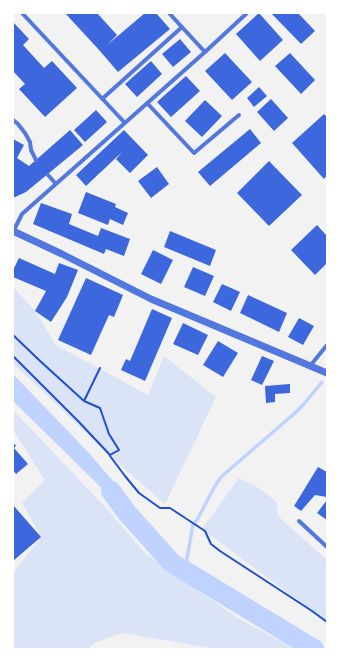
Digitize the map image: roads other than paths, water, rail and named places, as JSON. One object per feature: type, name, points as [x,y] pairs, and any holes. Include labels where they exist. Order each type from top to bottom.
[{"type":"street","points":[[22,13],[125,123]]},
{"type":"street","points":[[169,13],[205,52]]},
{"type":"street","points":[[247,13],[22,214],[13,232],[62,254],[151,299],[327,373]]},
{"type":"street","points":[[102,99],[182,27]]},
{"type":"street","points":[[147,103],[194,153],[239,114]]},
{"type":"street","points":[[13,120],[25,133],[30,142],[31,150],[36,160]]},
{"type":"street","points":[[48,175],[56,184]]},
{"type":"street","points":[[310,366],[327,345]]},
{"type":"street","points":[[298,521],[327,547]]},
{"type":"water","points":[[13,374],[90,454],[134,506],[127,513],[13,401]]},
{"type":"waterway","points":[[185,570],[193,524],[197,520],[221,477],[295,413],[322,382]]},
{"type":"waterway","points":[[111,491],[127,513],[172,563],[314,649]]}]
